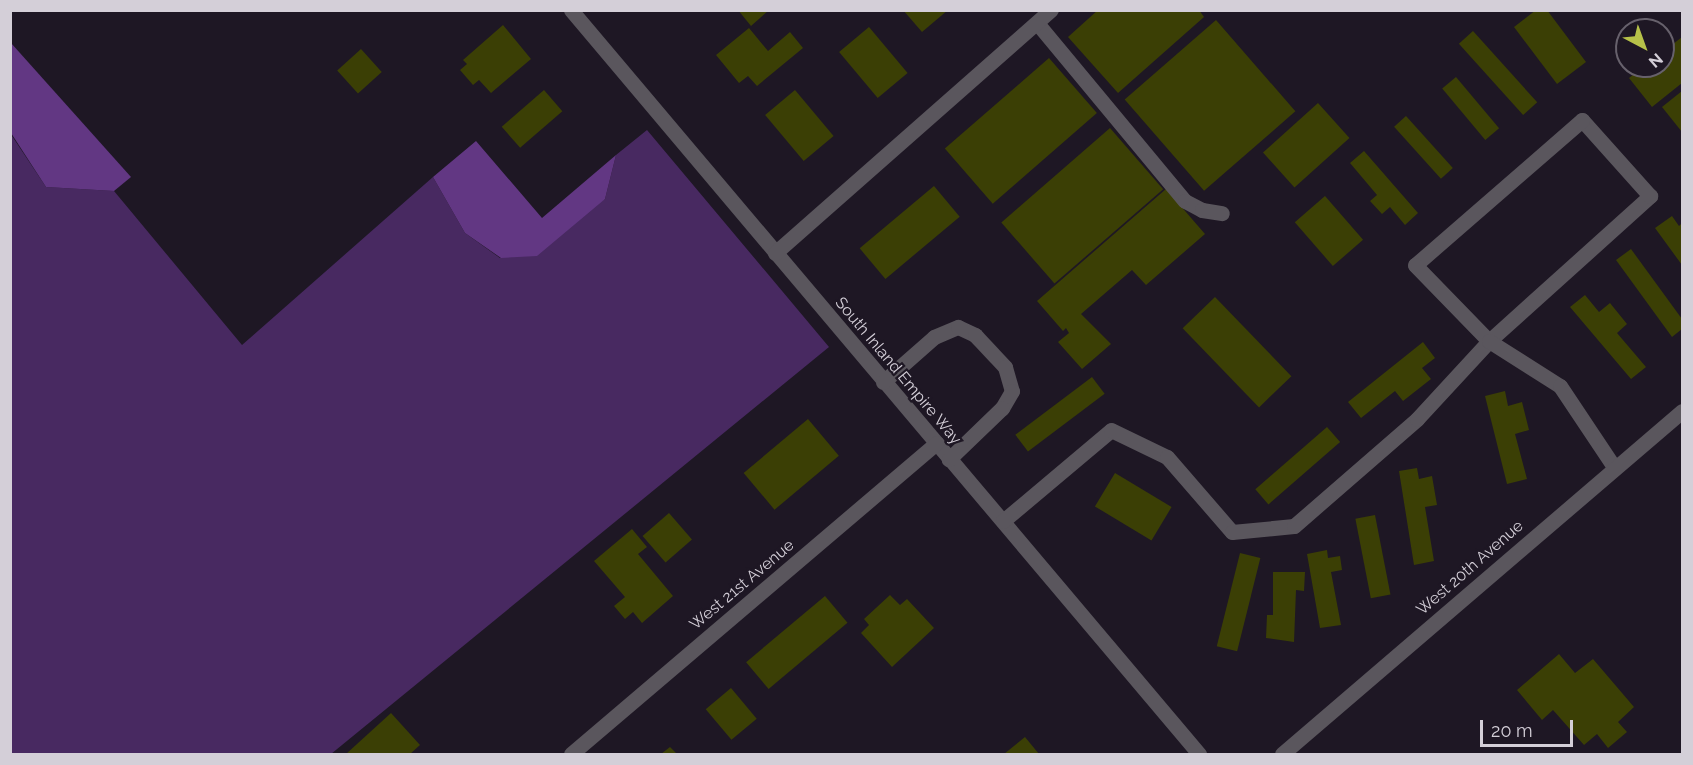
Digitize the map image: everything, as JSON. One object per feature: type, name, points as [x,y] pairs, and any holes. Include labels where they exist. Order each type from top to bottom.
[{"type":"street","name":"South Inland Empire Way","points":[[571,10],[1199,754]]},
{"type":"street","points":[[775,253],[1051,10]]},
{"type":"street","points":[[1036,23],[1185,201],[1202,210],[1222,213]]},
{"type":"street","points":[[1003,520],[1111,430],[1167,457],[1232,532],[1294,526],[1417,419],[1489,341],[1650,196],[1582,120],[1415,265],[1489,341],[1560,386],[1614,466]]},
{"type":"street","points":[[883,382],[934,337],[958,327],[975,335],[1005,367],[1012,391],[1002,408],[949,459]]},
{"type":"street","name":"West 20th Avenue","points":[[1282,754],[1614,466],[1683,411]]},
{"type":"street","name":"West 21st Avenue","points":[[571,754],[936,443]]},
{"type":"shaded area","points":[[11,43],[131,177],[114,191],[46,187],[11,133]]},
{"type":"shaded area","points":[[647,130],[829,347],[331,754],[11,754],[10,133],[46,187],[114,191],[242,345],[433,177],[465,233],[500,258],[605,199],[616,155]]},
{"type":"shaded area","points":[[476,141],[542,218],[616,155],[605,199],[537,256],[501,258],[465,233],[433,177]]},
{"type":"building","points":[[738,10],[769,10],[751,26]]},
{"type":"building","points":[[903,10],[948,10],[922,32]]},
{"type":"building","points":[[1098,10],[1199,10],[1204,17],[1118,93],[1068,37]]},
{"type":"building","points":[[1536,10],[1547,10],[1586,62],[1557,84],[1514,27]]},
{"type":"building","points":[[1216,20],[1295,111],[1204,191],[1125,99]]},
{"type":"building","points":[[503,25],[531,59],[491,93],[479,80],[473,85],[460,70],[467,64],[463,60]]},
{"type":"building","points":[[869,27],[908,73],[878,98],[839,52]]},
{"type":"building","points":[[749,28],[768,51],[790,32],[803,48],[757,86],[748,76],[739,83],[716,55]]},
{"type":"building","points":[[1473,31],[1537,102],[1523,115],[1459,44]]},
{"type":"building","points":[[1682,37],[1682,83],[1652,107],[1629,78],[1675,78],[1675,43]]},
{"type":"building","points":[[361,49],[382,72],[358,93],[337,70]]},
{"type":"building","points":[[1049,58],[1097,113],[993,204],[945,149]]},
{"type":"building","points":[[1456,77],[1499,128],[1485,140],[1442,89]]},
{"type":"building","points":[[544,90],[562,111],[520,148],[502,127]]},
{"type":"building","points":[[795,90],[834,136],[804,161],[765,115]]},
{"type":"building","points":[[1682,91],[1682,132],[1662,107]]},
{"type":"building","points":[[1318,103],[1349,138],[1294,187],[1263,153]]},
{"type":"building","points":[[1406,116],[1453,168],[1441,179],[1394,127]]},
{"type":"building","points":[[1110,128],[1163,189],[1054,284],[1001,222]]},
{"type":"building","points":[[1364,151],[1418,213],[1405,225],[1390,207],[1382,214],[1370,201],[1377,195],[1350,163]]},
{"type":"building","points":[[934,186],[960,217],[885,279],[860,248]]},
{"type":"building","points":[[1166,189],[1205,234],[1146,285],[1132,270],[1081,314],[1111,344],[1082,369],[1058,342],[1069,333],[1066,328],[1063,331],[1037,301]]},
{"type":"building","points":[[1325,196],[1363,240],[1333,266],[1295,222]]},
{"type":"building","points":[[1672,216],[1679,226],[1682,223],[1682,265],[1655,228]]},
{"type":"building","points":[[1631,249],[1682,319],[1682,329],[1672,337],[1616,260]]},
{"type":"building","points":[[1585,295],[1599,312],[1610,303],[1627,324],[1617,333],[1646,367],[1631,379],[1570,307]]},
{"type":"building","points":[[1215,297],[1291,376],[1259,407],[1183,328]]},
{"type":"building","points":[[1423,342],[1435,358],[1422,368],[1431,379],[1403,401],[1395,391],[1361,418],[1348,402]]},
{"type":"building","points":[[1092,377],[1105,394],[1028,452],[1015,435]]},
{"type":"building","points":[[1505,391],[1508,406],[1522,402],[1529,430],[1515,434],[1527,479],[1507,484],[1485,396]]},
{"type":"building","points":[[808,419],[839,456],[775,510],[744,473]]},
{"type":"building","points":[[1327,427],[1340,442],[1268,504],[1255,489]]},
{"type":"building","points":[[1417,468],[1419,479],[1432,476],[1437,505],[1425,507],[1434,561],[1414,565],[1399,471]]},
{"type":"building","points":[[1115,473],[1172,507],[1151,540],[1095,506]]},
{"type":"building","points":[[669,513],[692,539],[666,562],[643,536]]},
{"type":"building","points":[[1375,515],[1390,595],[1371,598],[1355,519]]},
{"type":"building","points":[[632,529],[647,547],[638,554],[673,596],[642,623],[633,612],[625,619],[614,606],[625,597],[594,561]]},
{"type":"building","points":[[1327,550],[1328,558],[1340,556],[1342,570],[1331,572],[1341,625],[1320,628],[1307,554]]},
{"type":"building","points":[[1240,553],[1260,558],[1237,651],[1217,646]]},
{"type":"building","points":[[1273,572],[1305,572],[1304,591],[1296,590],[1294,642],[1266,638],[1267,615],[1273,615]]},
{"type":"building","points":[[890,595],[900,605],[907,599],[934,628],[892,667],[861,633],[869,625],[864,619]]},
{"type":"building","points":[[825,596],[847,623],[769,689],[746,662]]},
{"type":"building","points":[[1559,654],[1575,673],[1593,659],[1634,707],[1618,722],[1627,732],[1608,748],[1597,734],[1584,745],[1553,710],[1542,720],[1517,690]]},
{"type":"building","points":[[731,688],[757,719],[731,740],[706,709]]},
{"type":"building","points":[[391,713],[420,745],[410,754],[346,754]]},
{"type":"building","points":[[1025,737],[1039,754],[1004,754]]},
{"type":"building","points":[[670,747],[677,754],[661,754]]}]
